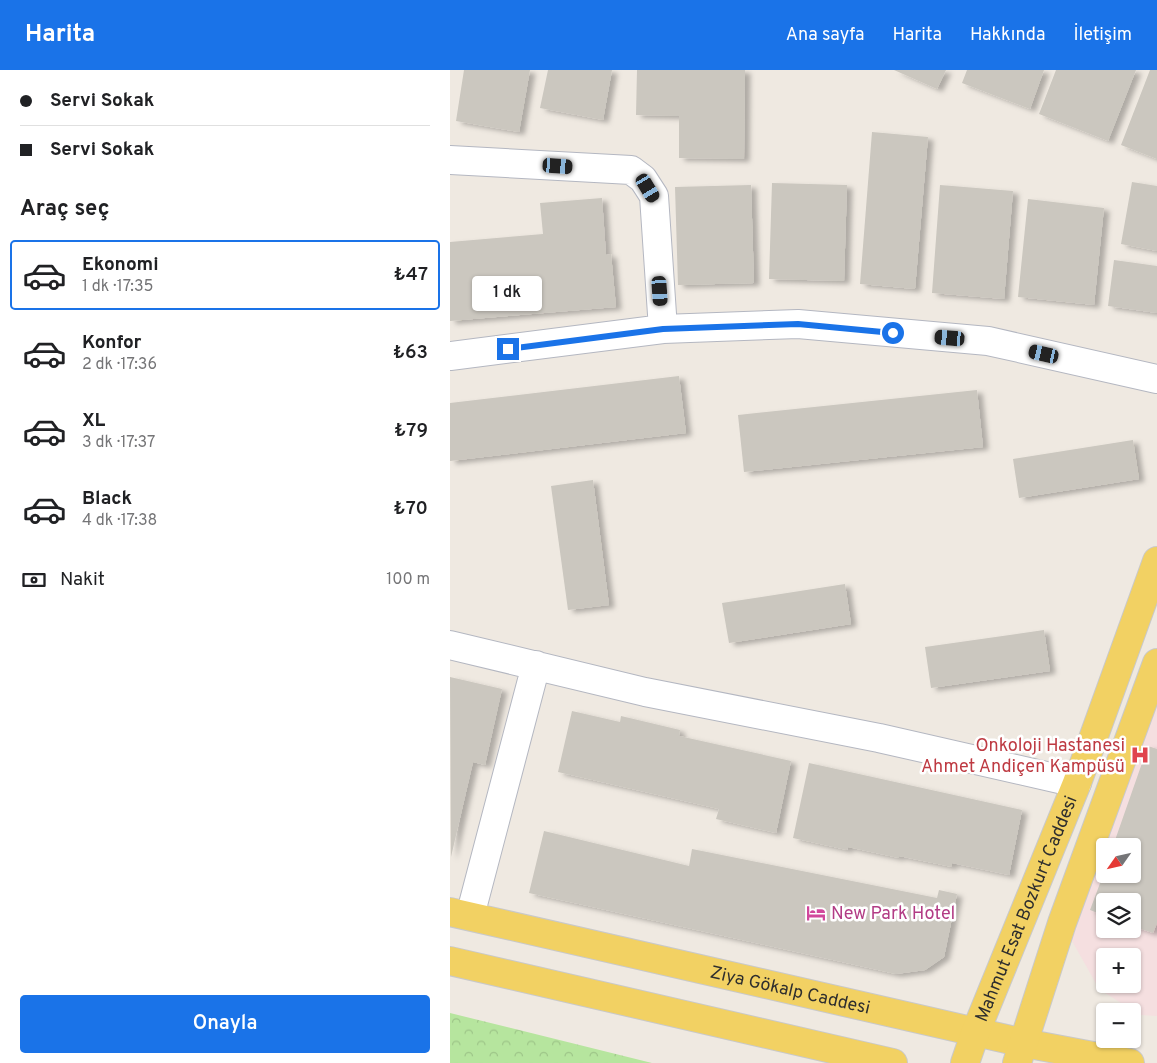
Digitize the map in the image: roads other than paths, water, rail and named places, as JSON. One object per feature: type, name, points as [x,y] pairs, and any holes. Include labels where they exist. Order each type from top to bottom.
[{"type":"main road","name":"Mahmut Esat Bozkurt Caddesi","points":[[965,1063],[976,1031],[1077,783],[1157,561]]},
{"type":"main road","name":"Mahmut Esat Bozkurt Caddesi","points":[[1020,1053],[1062,923],[1157,663]]},
{"type":"main road","name":"Ziya Gökalp Caddesi","points":[[460,914],[976,1031],[1020,1053],[1130,1063]]},
{"type":"main road","points":[[450,961],[893,1063]]},
{"type":"street","points":[[450,160],[631,170],[643,179],[654,196],[663,329]]},
{"type":"street","points":[[450,356],[663,329],[798,324],[988,341],[1157,379]]},
{"type":"street","points":[[450,645],[645,692],[879,738],[1077,783]]},
{"type":"street","points":[[460,914],[536,665]]},
{"type":"place","name":"Onkoloji Hastanesi Ahmet Andiçen Kampüsü","points":[[1140,755]]},
{"type":"place","name":"New Park Hotel","points":[[816,913]]}]
